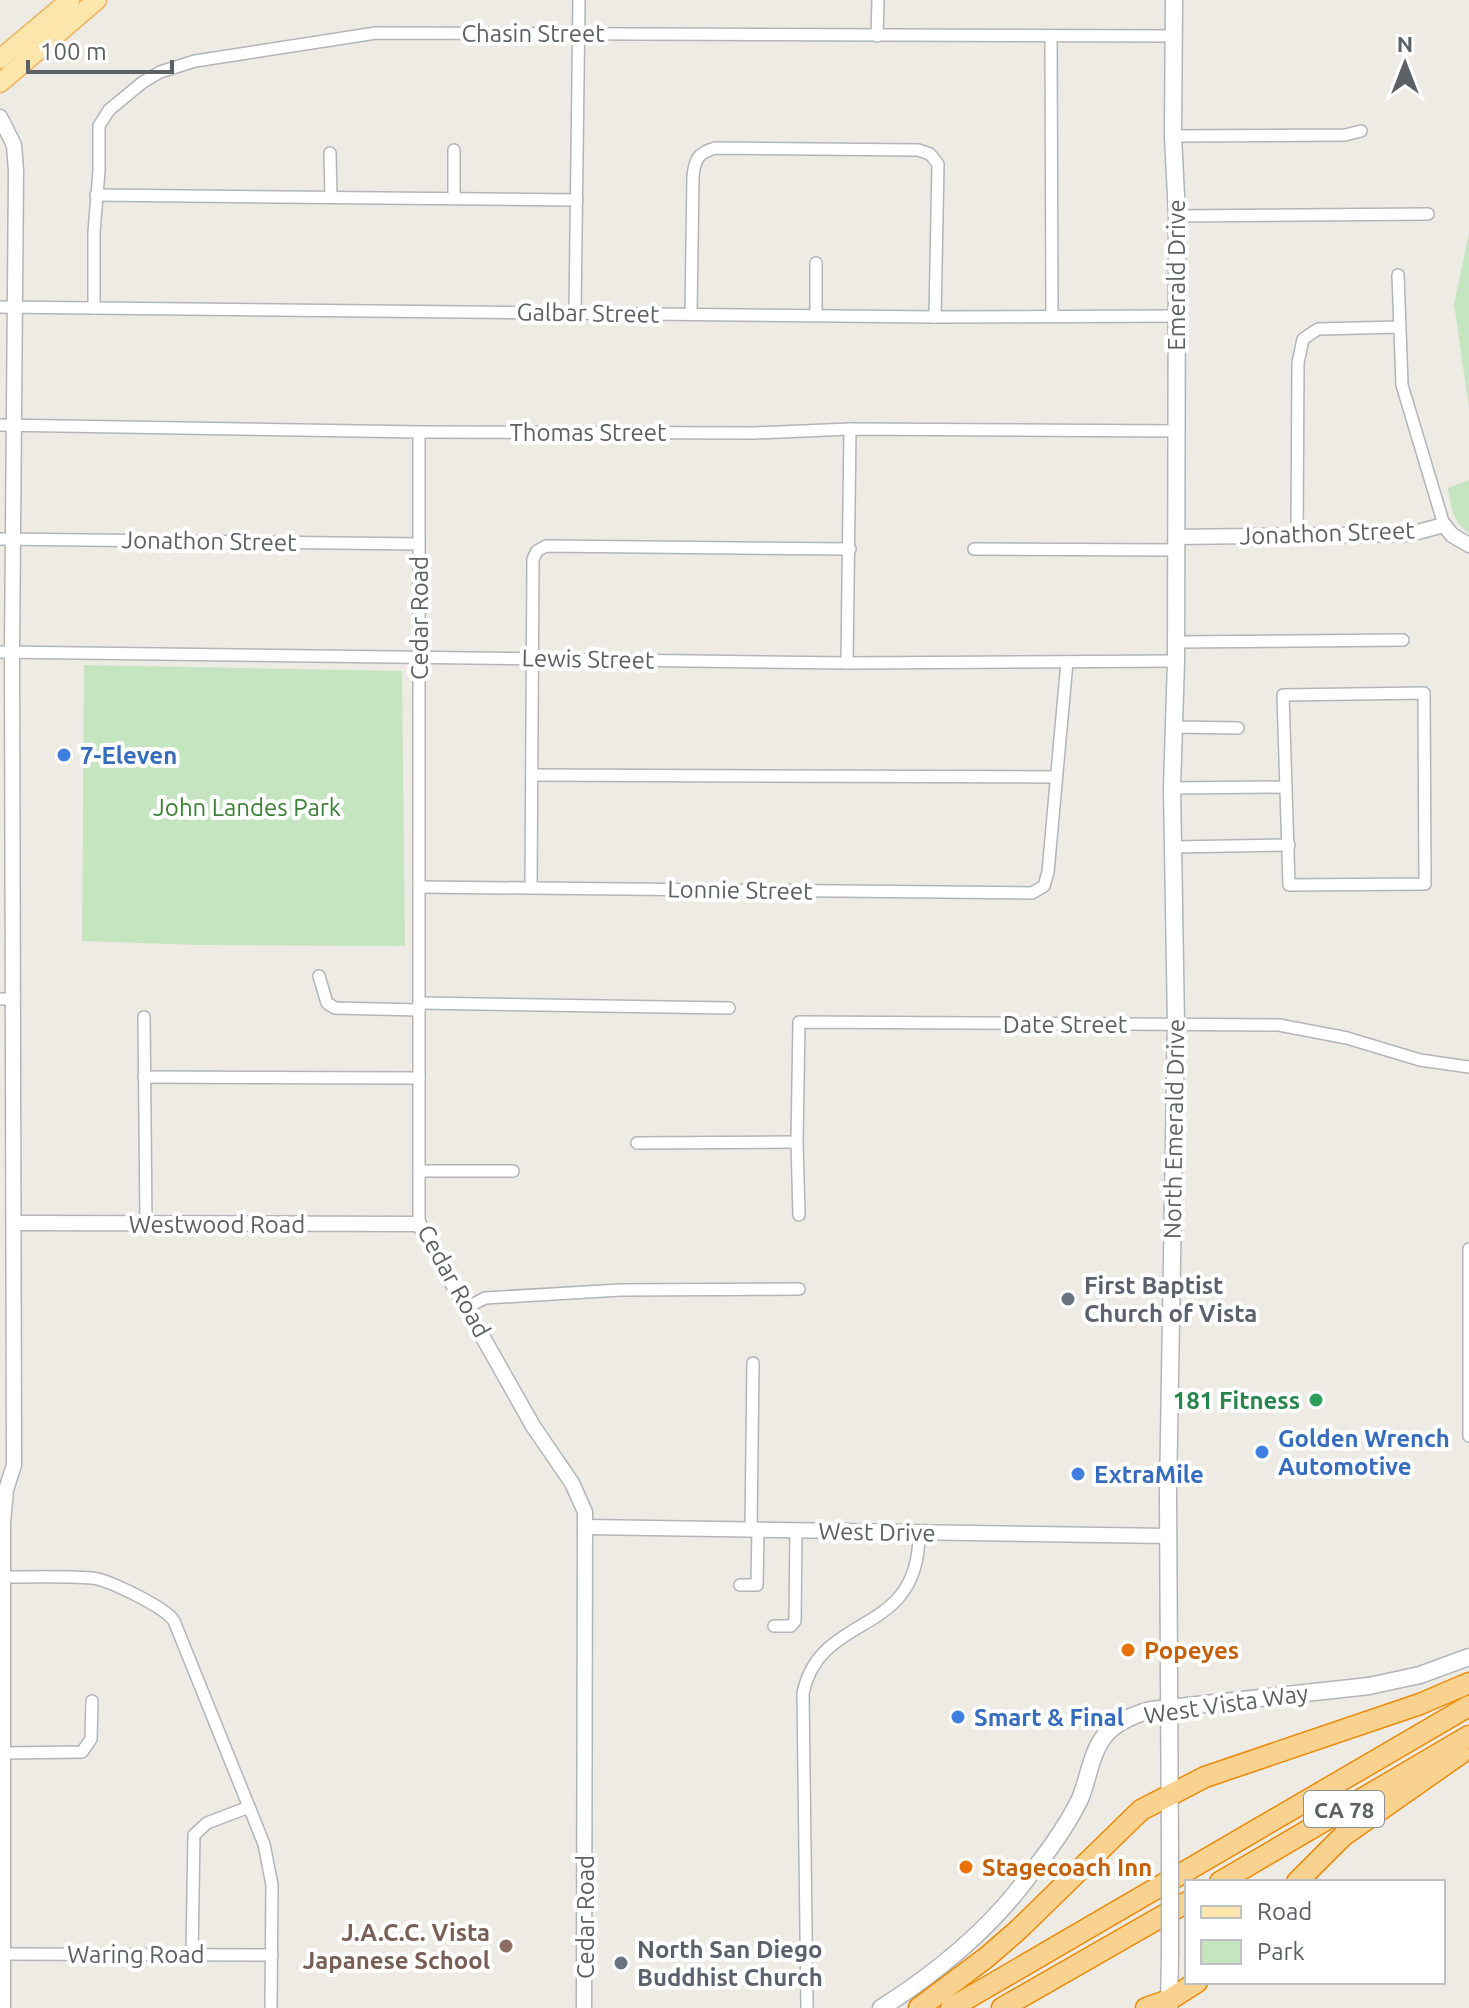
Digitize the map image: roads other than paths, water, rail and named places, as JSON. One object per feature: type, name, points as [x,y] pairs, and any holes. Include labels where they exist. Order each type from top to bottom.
[{"type":"highway","points":[[919,2008],[1018,1930],[1141,1810],[1205,1777],[1420,1704],[1469,1683]]},
{"type":"highway","name":"CA 78","points":[[951,2008],[1469,1706]]},
{"type":"highway","name":"CA 78","points":[[1223,1880],[1469,1736]]},
{"type":"highway","points":[[1299,1880],[1343,1836],[1469,1748]]},
{"type":"highway","points":[[1002,2008],[1185,1903]]},
{"type":"highway","points":[[1146,2008],[1169,2004],[1194,1984]]},
{"type":"main road","points":[[0,59],[70,0]]},
{"type":"main road","points":[[0,83],[97,0]]},
{"type":"main road","name":"Emerald Drive","points":[[1174,0],[1176,543]]},
{"type":"main road","name":"North Emerald Drive","points":[[1169,2004],[1168,1536],[1176,1024],[1172,788],[1176,543]]},
{"type":"main road","name":"West Vista Way","points":[[881,2008],[913,1988],[966,1946],[1020,1887],[1063,1829],[1080,1798],[1099,1745],[1108,1732],[1135,1715],[1169,1708],[1369,1686],[1420,1675],[1469,1657]]},
{"type":"street","points":[[575,312],[579,0]]},
{"type":"street","points":[[877,36],[878,0]]},
{"type":"street","name":"Chasin Street","points":[[94,308],[99,126],[109,110],[160,72],[195,61],[376,33],[1174,36]]},
{"type":"street","points":[[1051,36],[1052,316]]},
{"type":"street","points":[[0,117],[14,145],[16,166],[7,307],[7,1176],[15,1223],[7,1292],[14,1465],[5,1480],[3,1523],[3,2008]]},
{"type":"street","points":[[1173,136],[1345,135],[1361,131]]},
{"type":"street","points":[[691,314],[693,176],[695,161],[701,153],[715,148],[903,149],[930,154],[938,164],[935,317]]},
{"type":"street","points":[[454,150],[454,198]]},
{"type":"street","points":[[330,153],[331,197]]},
{"type":"street","points":[[96,195],[577,200]]},
{"type":"street","points":[[1177,216],[1428,214]]},
{"type":"street","points":[[816,263],[816,315]]},
{"type":"street","points":[[1398,275],[1402,385],[1444,525]]},
{"type":"street","name":"Galbar Street","points":[[7,307],[935,317],[1176,316]]},
{"type":"street","points":[[1297,536],[1298,363],[1303,339],[1318,329],[1399,327]]},
{"type":"street","name":"Thomas Street","points":[[7,425],[419,432],[754,433],[850,429],[1176,431]]},
{"type":"street","points":[[847,663],[850,429]]},
{"type":"street","name":"Cedar Road","points":[[419,432],[419,1224],[533,1426],[572,1483],[585,1512],[584,2008]]},
{"type":"street","name":"Jonathon Street","points":[[1176,543],[1410,534],[1444,525],[1452,535],[1469,545]]},
{"type":"street","name":"Jonathon Street","points":[[6,539],[419,544]]},
{"type":"street","points":[[974,549],[1176,543]]},
{"type":"street","points":[[531,888],[533,566],[537,551],[546,546],[850,549]]},
{"type":"street","points":[[1176,642],[1403,640]]},
{"type":"street","name":"Lewis Street","points":[[6,652],[847,663],[1176,661]]},
{"type":"street","points":[[532,775],[1056,777],[1067,662]]},
{"type":"street","points":[[1424,693],[1425,884],[1289,885],[1286,787],[1283,695],[1424,693]]},
{"type":"street","points":[[1174,727],[1238,728]]},
{"type":"street","name":"Lonnie Street","points":[[419,887],[1032,893],[1044,886],[1048,872],[1056,777]]},
{"type":"street","points":[[1172,788],[1286,787]]},
{"type":"street","points":[[1174,847],[1289,845]]},
{"type":"street","points":[[319,976],[327,1003],[335,1008],[729,1008]]},
{"type":"street","points":[[144,1017],[146,1224]]},
{"type":"street","name":"Date Street","points":[[797,1142],[799,1022],[1279,1025],[1347,1038],[1420,1060],[1469,1067]]},
{"type":"street","points":[[144,1077],[419,1078]]},
{"type":"street","points":[[637,1143],[797,1142],[799,1215]]},
{"type":"street","points":[[419,1171],[513,1171]]},
{"type":"street","name":"Westwood Road","points":[[15,1223],[419,1224]]},
{"type":"street","points":[[1469,1249],[1469,1436]]},
{"type":"street","points":[[468,1307],[485,1298],[620,1290],[799,1289]]},
{"type":"street","points":[[740,1585],[757,1585],[753,1363]]},
{"type":"street","name":"West Drive","points":[[586,1527],[1168,1536]]},
{"type":"street","points":[[774,1626],[791,1626],[795,1621],[796,1530]]},
{"type":"street","points":[[807,2008],[803,1709],[807,1679],[821,1654],[834,1642],[877,1618],[902,1594],[913,1575],[919,1532]]},
{"type":"street","points":[[3,1577],[95,1578],[156,1604],[169,1613],[264,1844],[272,1885],[271,2008]]},
{"type":"street","points":[[2,1755],[82,1752],[91,1739],[92,1701]]},
{"type":"street","points":[[192,1954],[194,1835],[207,1823],[249,1807]]},
{"type":"street","name":"Waring Road","points":[[2,1954],[272,1955]]},
{"type":"place","name":"7-Eleven","points":[[64,755]]},
{"type":"place","name":"First Baptist Church of Vista","points":[[1068,1299]]},
{"type":"place","name":"181 Fitness","points":[[1316,1400]]},
{"type":"place","name":"Golden Wrench Automotive","points":[[1262,1452]]},
{"type":"place","name":"ExtraMile","points":[[1078,1474]]},
{"type":"place","name":"Popeyes","points":[[1128,1650]]},
{"type":"place","name":"Smart & Final","points":[[958,1717]]},
{"type":"place","name":"Stagecoach Inn","points":[[966,1867]]},
{"type":"place","name":"J.A.C.C. Vista Japanese School","points":[[506,1946]]},
{"type":"place","name":"North San Diego Buddhist Church","points":[[621,1963]]},
{"type":"park label","name":"John Landes Park","points":[[247,807]]}]
